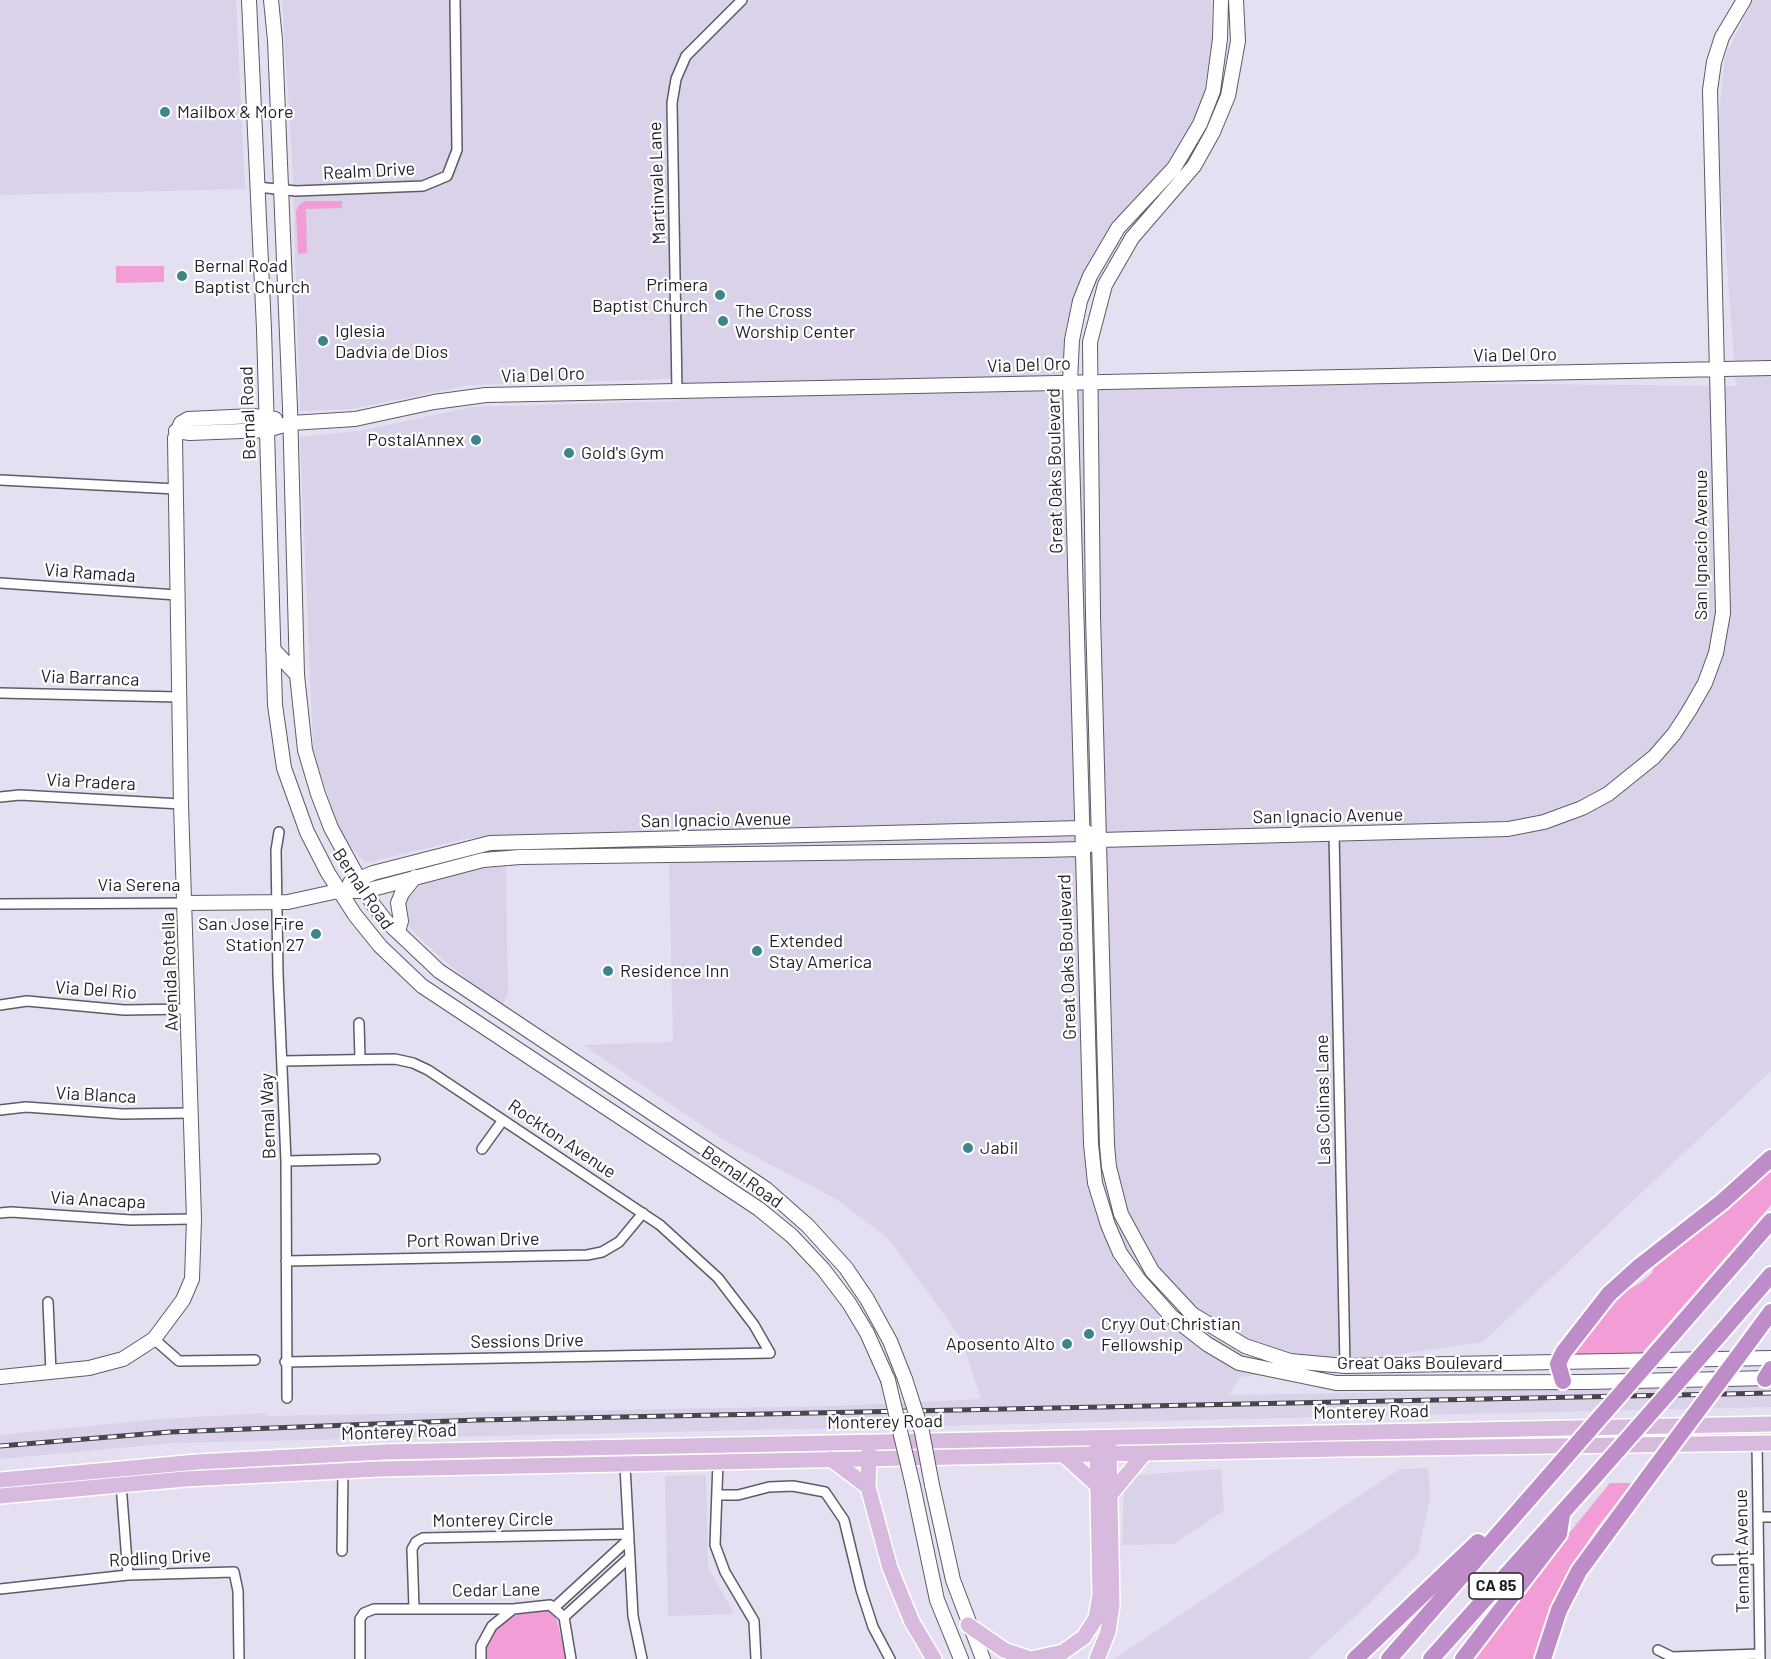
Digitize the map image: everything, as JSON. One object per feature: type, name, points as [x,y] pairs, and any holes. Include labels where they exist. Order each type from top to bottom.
[{"type":"highway","points":[[1563,1381],[1558,1364],[1571,1340],[1592,1313],[1624,1279],[1722,1202],[1771,1158]]},
{"type":"highway","name":"CA 85","points":[[1389,1659],[1771,1221]]},
{"type":"highway","name":"CA 85","points":[[1431,1659],[1562,1514],[1771,1275]]},
{"type":"highway","points":[[1543,1659],[1559,1610],[1580,1571],[1771,1312]]},
{"type":"highway","points":[[1463,1659],[1559,1534],[1562,1514]]},
{"type":"highway","points":[[1355,1659],[1490,1531],[1511,1520]]},
{"type":"main road","name":"Bernal Road","points":[[249,0],[267,424],[275,705],[285,768],[307,831],[338,891],[380,946],[422,986],[732,1191],[792,1236],[823,1269],[849,1303],[867,1333],[888,1380],[936,1599],[961,1659]]},
{"type":"main road","name":"Bernal Road","points":[[271,0],[291,423],[297,675],[302,731],[315,786],[331,828],[361,884],[385,920],[424,958],[460,987],[766,1190],[796,1214],[834,1253],[867,1299],[890,1341],[905,1379],[922,1432],[952,1580],[983,1659]]},
{"type":"main road","name":"Great Oaks Boulevard","points":[[1221,0],[1220,39],[1213,91],[1200,124],[1174,168],[1118,228],[1089,276],[1080,301],[1072,340],[1070,382],[1090,1144],[1095,1183],[1115,1243],[1139,1280],[1171,1316],[1222,1353],[1239,1363],[1309,1378],[1336,1383],[1563,1381],[1769,1375]]},
{"type":"main road","name":"Great Oaks Boulevard","points":[[1236,0],[1238,41],[1228,96],[1214,132],[1198,159],[1132,238],[1105,285],[1090,342],[1093,615],[1104,1049],[1107,1145],[1115,1196],[1132,1237],[1152,1271],[1192,1314],[1236,1342],[1290,1361],[1345,1366],[1442,1362],[1558,1364],[1771,1358]]},
{"type":"main road","name":"San Ignacio Avenue","points":[[361,884],[416,877],[483,860],[1082,849],[1100,840],[1508,829],[1544,822],[1582,808],[1608,794],[1654,757],[1674,734],[1705,683],[1716,653],[1723,613],[1710,90],[1714,62],[1722,37],[1744,0]]},
{"type":"main road","name":"Via Del Oro","points":[[176,431],[190,433],[267,424],[355,419],[415,406],[486,395],[1771,368]]},
{"type":"main road","name":"Avenida Rotella","points":[[0,1377],[89,1368],[123,1359],[154,1339],[183,1300],[192,1279],[194,1219],[181,804],[176,431]]},
{"type":"main road","points":[[1076,608],[1093,615]]},
{"type":"main road","points":[[273,649],[297,675]]},
{"type":"main road","name":"San Ignacio Avenue","points":[[278,903],[338,891],[481,844],[1081,828]]},
{"type":"main road","points":[[1081,828],[1100,840]]},
{"type":"main road","points":[[398,932],[401,921],[398,903],[402,893],[416,877]]},
{"type":"main road","name":"Via Serena","points":[[185,903],[278,903]]},
{"type":"main road","points":[[1088,1049],[1104,1049]]},
{"type":"main road","points":[[1309,1378],[1316,1374],[1339,1374],[1345,1366]]},
{"type":"main road","name":"Monterey Road","points":[[0,1480],[143,1466],[384,1452],[1771,1424]]},
{"type":"main road","points":[[1097,1659],[1108,1632],[1112,1605],[1104,1490],[1103,1437]]},
{"type":"main road","points":[[870,1442],[868,1487],[897,1586],[912,1622],[934,1659]]},
{"type":"main road","name":"Monterey Road","points":[[0,1496],[121,1484],[343,1471],[831,1459],[1764,1443]]},
{"type":"main road","points":[[968,1624],[1004,1650],[1031,1659],[1063,1653],[1084,1637],[1096,1618],[1100,1595],[1104,1490],[1144,1454]]},
{"type":"main road","points":[[1065,1456],[1104,1490]]},
{"type":"main road","points":[[831,1459],[868,1487]]},
{"type":"street","name":"Realm Drive","points":[[257,187],[281,190],[423,186],[447,176],[457,150],[455,0]]},
{"type":"street","name":"Martinvale Lane","points":[[677,391],[676,206],[670,136],[676,79],[686,56],[742,0]]},
{"type":"street","points":[[0,480],[176,489]]},
{"type":"street","name":"Via Ramada","points":[[0,583],[177,595]]},
{"type":"street","name":"Via Barranca","points":[[0,693],[179,697]]},
{"type":"street","name":"Via Pradera","points":[[0,797],[20,795],[181,804]]},
{"type":"street","name":"Bernal Way","points":[[279,832],[276,850],[278,975],[286,1161],[285,1362],[287,1398]]},
{"type":"street","name":"Las Colinas Lane","points":[[1334,833],[1345,1366]]},
{"type":"street","points":[[616,856],[620,840]]},
{"type":"street","name":"Via Serena","points":[[0,904],[185,903]]},
{"type":"street","name":"Via Del Rio","points":[[0,1005],[27,1001],[124,1010],[189,1009]]},
{"type":"street","points":[[358,1023],[360,1059]]},
{"type":"street","name":"Rockton Avenue","points":[[282,1061],[395,1059],[413,1063],[643,1213],[718,1278],[754,1325],[770,1353]]},
{"type":"street","name":"Via Blanca","points":[[0,1110],[26,1107],[122,1114],[191,1113]]},
{"type":"street","points":[[482,1149],[503,1120]]},
{"type":"street","points":[[286,1161],[375,1159]]},
{"type":"street","name":"Via Anacapa","points":[[0,1213],[131,1220],[194,1219]]},
{"type":"street","name":"Port Rowan Drive","points":[[285,1261],[586,1255],[602,1252],[620,1242],[643,1213]]},
{"type":"street","points":[[48,1302],[51,1372]]},
{"type":"street","points":[[154,1339],[179,1361],[255,1360]]},
{"type":"street","name":"Sessions Drive","points":[[285,1362],[770,1353]]},
{"type":"street","name":"Tennant Avenue","points":[[1760,1657],[1758,1517],[1764,1443]]},
{"type":"street","points":[[624,1447],[635,1633],[642,1659]]},
{"type":"street","points":[[718,1462],[719,1495],[714,1513],[714,1545],[725,1572],[754,1622],[756,1659]]},
{"type":"street","points":[[128,1575],[121,1484],[127,1476],[135,1475],[143,1466]]},
{"type":"street","points":[[342,1551],[343,1471]]},
{"type":"street","points":[[719,1495],[793,1486],[825,1492],[844,1520],[861,1590],[885,1658]]},
{"type":"street","points":[[1758,1517],[1771,1517]]},
{"type":"street","points":[[555,1607],[629,1536]]},
{"type":"street","name":"Monterey Circle","points":[[414,1608],[411,1553],[416,1542],[423,1538],[629,1536]]},
{"type":"street","points":[[571,1659],[565,1622],[630,1557]]},
{"type":"street","points":[[1717,1560],[1758,1559]]},
{"type":"street","name":"Rodling Drive","points":[[0,1589],[128,1575],[234,1572],[238,1591],[239,1659]]},
{"type":"street","name":"Cedar Lane","points":[[414,1608],[555,1607],[565,1622]]},
{"type":"street","points":[[360,1659],[359,1626],[364,1613],[374,1609],[414,1608]]},
{"type":"street","points":[[481,1659],[481,1646],[492,1626],[513,1609]]},
{"type":"street","points":[[1658,1650],[1672,1657],[1760,1657]]},
{"type":"shaded area","points":[[0,0],[236,0],[245,189],[0,195]]},
{"type":"shaded area","points":[[282,0],[1211,0],[1212,50],[1199,118],[1164,170],[1106,233],[1078,290],[1076,380],[1736,386],[1717,132],[1725,57],[1753,0],[1771,0],[1771,1071],[1483,1342],[1241,1377],[1228,1395],[1771,1386],[1771,1407],[173,1443],[0,1459],[0,1435],[160,1419],[267,1413],[267,1416],[836,1406],[981,1399],[961,1338],[889,1239],[836,1199],[724,1140],[583,1045],[673,1042],[669,864],[689,829],[469,838],[365,863],[340,835],[313,748],[300,437],[364,430],[471,407],[677,401],[672,379],[470,385],[351,409],[300,411],[292,160]]},
{"type":"shaded area","points":[[305,201],[342,201],[342,208],[306,209],[307,253],[298,254],[296,211]]},
{"type":"shaded area","points":[[116,266],[164,266],[164,282],[116,283]]},
{"type":"shaded area","points":[[506,866],[508,994],[502,1005],[475,987],[429,947],[411,929],[399,909],[404,894],[416,885],[482,867]]},
{"type":"shaded area","points":[[1771,1167],[1771,1205],[1642,1353],[1577,1354],[1575,1350],[1624,1292],[1639,1284],[1652,1273],[1654,1266]]},
{"type":"shaded area","points":[[1428,1468],[1430,1498],[1418,1554],[1368,1605],[1308,1659],[1114,1659],[1400,1469]]},
{"type":"shaded area","points":[[1221,1469],[1224,1511],[1173,1544],[1122,1545],[1124,1492],[1137,1475]]},
{"type":"shaded area","points":[[706,1475],[708,1567],[734,1614],[668,1616],[665,1476]]},
{"type":"shaded area","points":[[1610,1483],[1632,1483],[1596,1529],[1569,1570],[1556,1596],[1534,1659],[1475,1659],[1518,1596]]},
{"type":"shaded area","points":[[550,1610],[557,1620],[566,1659],[482,1659],[483,1646],[495,1628],[515,1612]]},
{"type":"railway","points":[[0,1446],[170,1432],[477,1420],[1771,1393]]},
{"type":"place","name":"Mailbox & More","points":[[165,112]]},
{"type":"place","name":"Bernal Road Baptist Church","points":[[182,276]]},
{"type":"place","name":"Primera Baptist Church","points":[[720,295]]},
{"type":"place","name":"The Cross Worship Center","points":[[723,321]]},
{"type":"place","name":"Iglesia Dadvia de Dios","points":[[323,341]]},
{"type":"place","name":"PostalAnnex","points":[[476,440]]},
{"type":"place","name":"Gold's Gym","points":[[569,453]]},
{"type":"place","name":"San Jose Fire Station 27","points":[[316,934]]},
{"type":"place","name":"Extended Stay America","points":[[757,951]]},
{"type":"place","name":"Residence Inn","points":[[608,971]]},
{"type":"place","name":"Jabil","points":[[968,1148]]},
{"type":"place","name":"Cryy Out Christian Fellowship","points":[[1089,1334]]},
{"type":"place","name":"Aposento Alto","points":[[1067,1344]]}]
